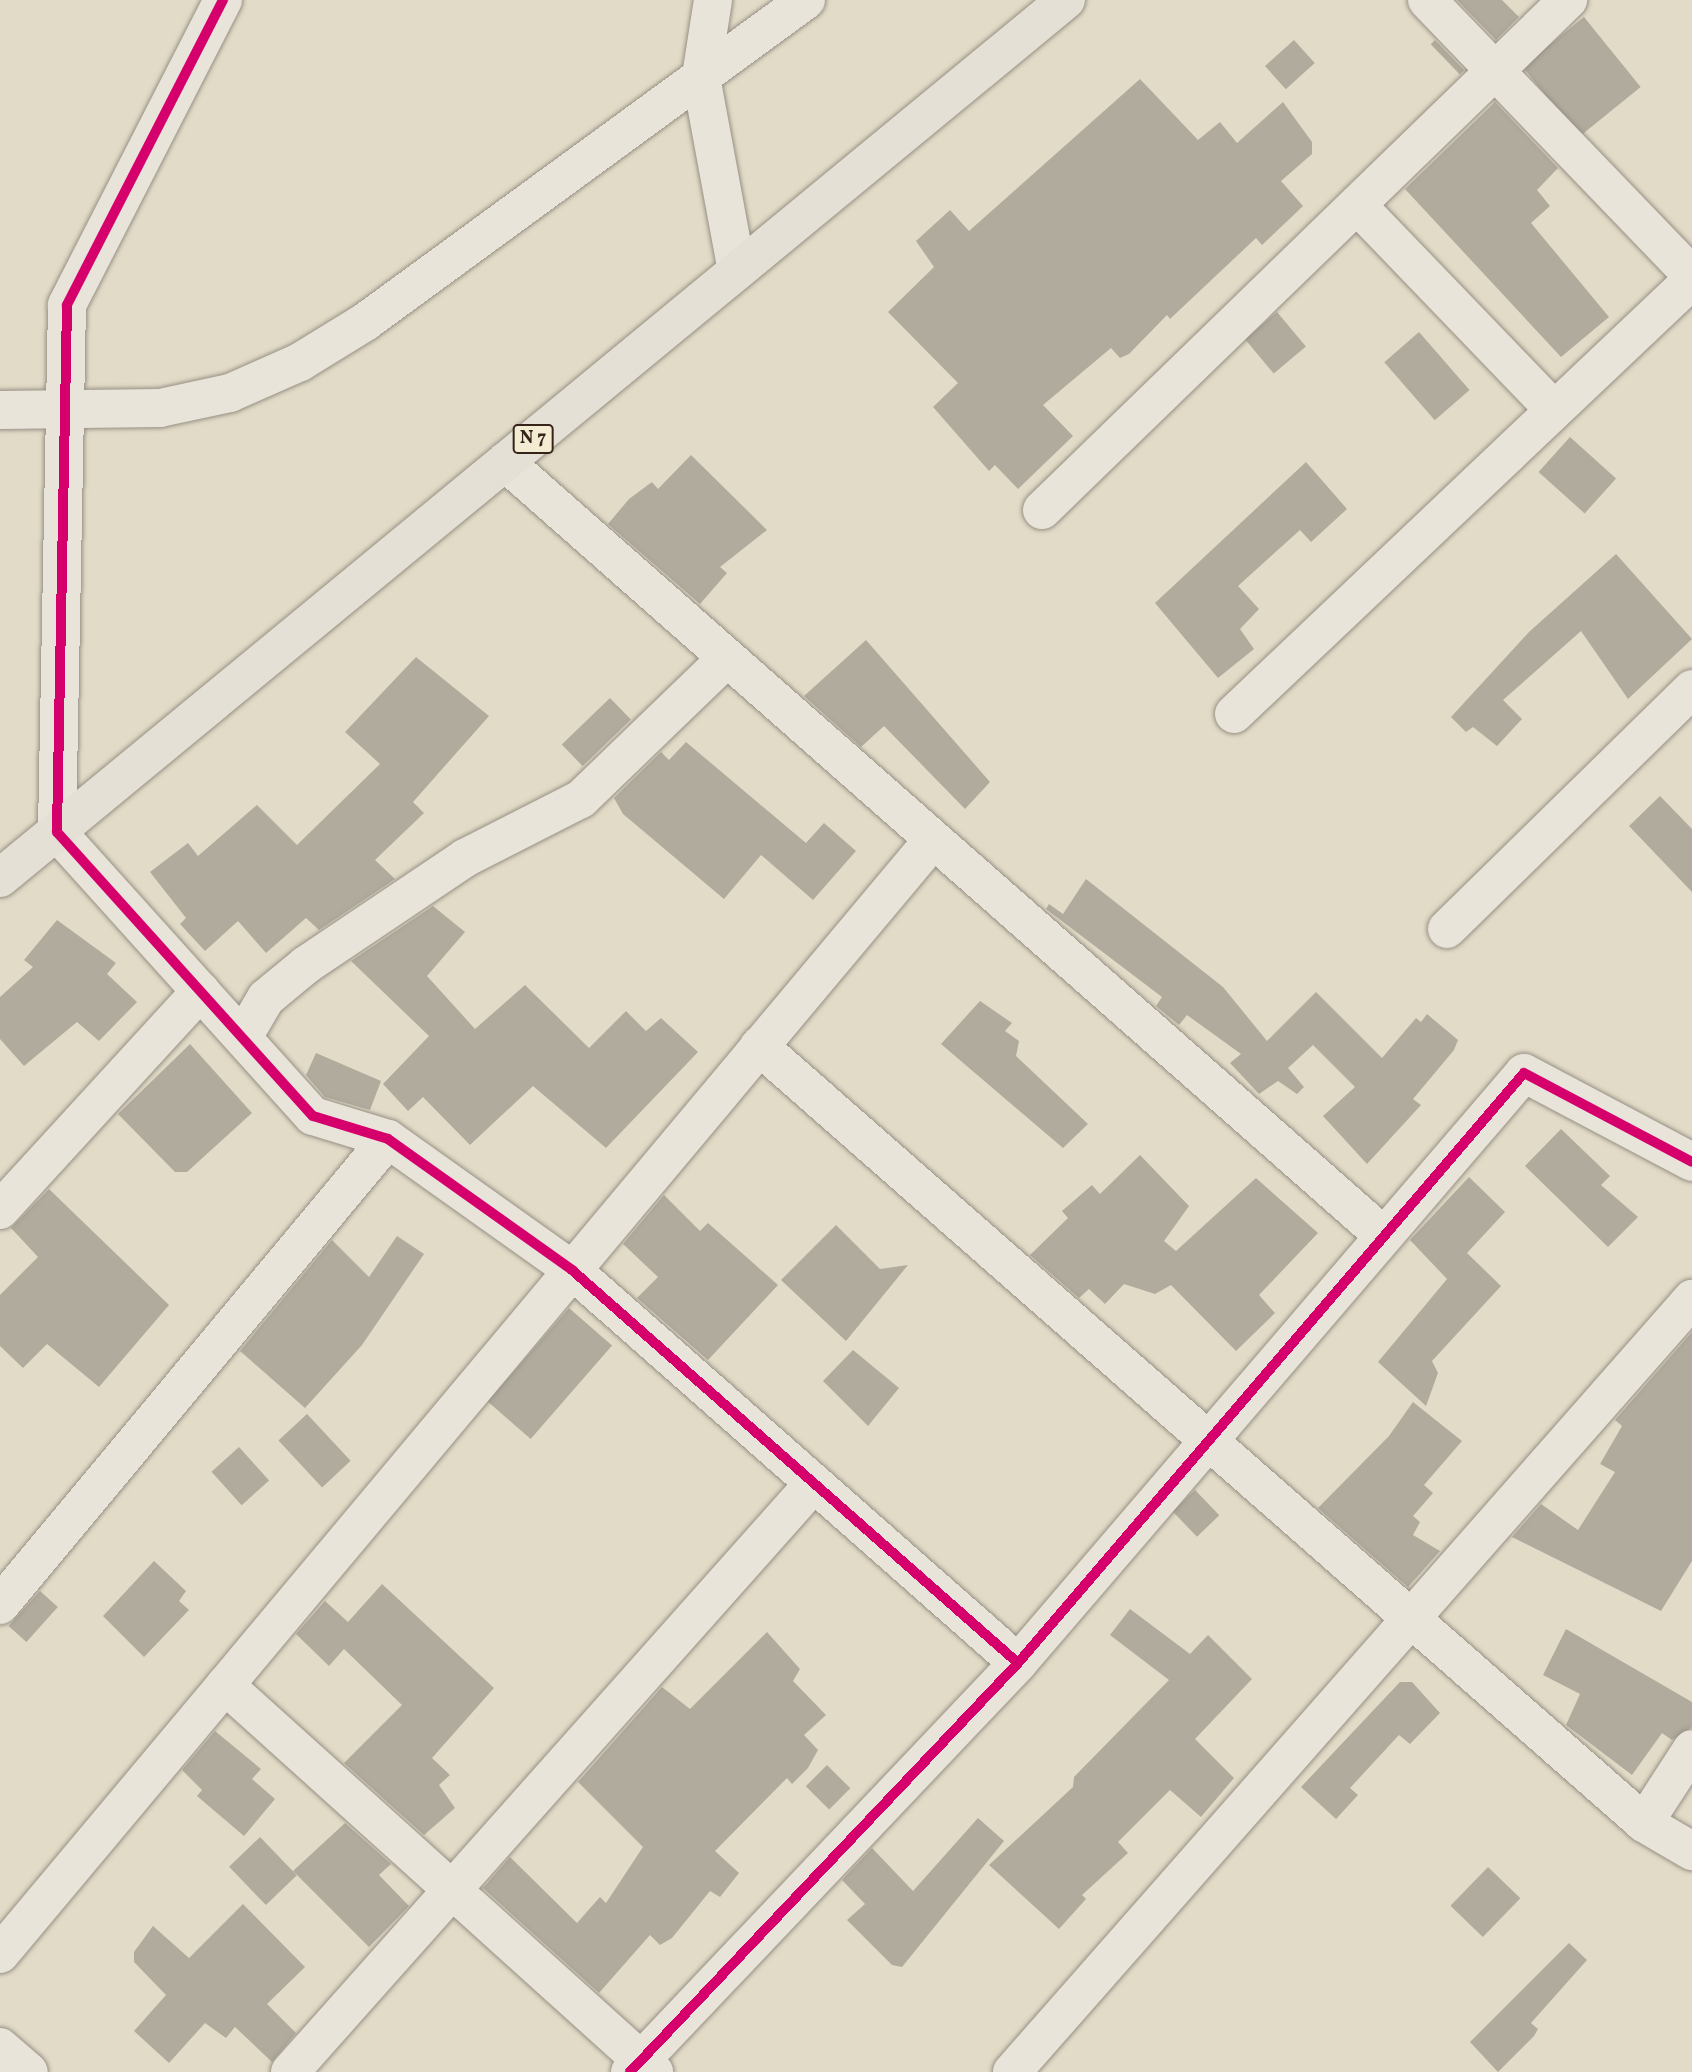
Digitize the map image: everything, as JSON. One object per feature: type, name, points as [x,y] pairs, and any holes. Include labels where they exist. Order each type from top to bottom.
[{"type":"highway","name":"N 7","points":[[0,878],[1066,0]]},
{"type":"street","points":[[223,0],[67,305],[62,355],[69,412],[57,832],[313,1116],[388,1139],[572,1270],[1018,1663]]},
{"type":"street","points":[[713,0],[701,77],[737,271]]},
{"type":"street","points":[[0,410],[69,412],[172,406],[230,393],[300,362],[365,322],[806,0]]},
{"type":"street","points":[[1234,714],[1692,277],[1427,0]]},
{"type":"street","points":[[1042,510],[1568,0]]},
{"type":"street","points":[[1357,205],[1554,410]]},
{"type":"street","points":[[505,462],[724,661],[1384,1236]]},
{"type":"street","points":[[243,1037],[267,998],[306,965],[465,858],[581,799],[724,661]]},
{"type":"street","points":[[1447,929],[1692,689]]},
{"type":"street","points":[[0,1954],[932,841]]},
{"type":"street","points":[[0,1210],[201,991]]},
{"type":"street","points":[[760,1046],[1644,1823],[1692,1851]]},
{"type":"street","points":[[225,1685],[642,2068],[1018,1663],[1524,1073],[1692,1162]]},
{"type":"street","points":[[0,1605],[388,1139]]},
{"type":"street","points":[[1012,2072],[1692,1299]]},
{"type":"street","points":[[289,2072],[814,1483]]},
{"type":"street","points":[[1644,1823],[1692,1749]]},
{"type":"street","points":[[0,2047],[29,2072]]},
{"type":"building","points":[[1457,0],[1502,0],[1519,17],[1496,40]]},
{"type":"building","points":[[1584,17],[1641,87],[1579,137],[1523,67]]},
{"type":"building","points":[[1294,40],[1315,63],[1286,89],[1265,66]]},
{"type":"building","points":[[1435,40],[1464,70],[1460,74],[1431,44]]},
{"type":"building","points":[[1140,79],[1198,140],[1220,122],[1237,143],[1283,102],[1312,142],[1312,154],[1281,181],[1303,206],[1262,245],[1256,238],[1170,319],[1167,315],[1129,354],[1120,358],[1111,348],[1043,405],[1073,436],[1018,489],[995,465],[989,471],[933,407],[958,383],[888,312],[934,267],[916,241],[950,210],[969,231]]},
{"type":"building","points":[[1495,102],[1558,168],[1537,190],[1550,206],[1531,223],[1609,317],[1561,357],[1405,189]]},
{"type":"building","points":[[1277,312],[1306,346],[1274,373],[1245,339]]},
{"type":"building","points":[[1419,332],[1470,390],[1435,420],[1384,362]]},
{"type":"building","points":[[1570,437],[1616,478],[1585,513],[1539,472]]},
{"type":"building","points":[[691,455],[767,530],[720,567],[727,573],[700,604],[608,524],[629,499],[652,482],[658,489]]},
{"type":"building","points":[[1306,462],[1347,509],[1311,542],[1300,530],[1238,586],[1259,609],[1240,629],[1254,649],[1218,678],[1155,603]]},
{"type":"building","points":[[1616,554],[1692,639],[1628,699],[1581,631],[1503,700],[1522,719],[1497,746],[1473,727],[1466,732],[1451,717],[1529,632]]},
{"type":"building","points":[[866,640],[990,782],[965,809],[884,726],[861,747],[804,696]]},
{"type":"building","points":[[416,657],[489,716],[413,802],[424,813],[375,860],[395,879],[319,930],[306,918],[266,953],[238,921],[205,951],[180,924],[186,918],[150,872],[188,843],[198,856],[257,805],[297,845],[380,764],[345,732]]},
{"type":"building","points":[[610,698],[631,720],[583,766],[562,745]]},
{"type":"building","points":[[686,742],[806,843],[824,823],[856,851],[813,900],[761,855],[724,899],[623,814],[614,798],[661,752],[669,760]]},
{"type":"building","points":[[1660,796],[1692,829],[1692,892],[1629,826]]},
{"type":"building","points":[[1086,879],[1223,987],[1267,1041],[1316,992],[1382,1058],[1416,1018],[1421,1022],[1427,1014],[1458,1040],[1454,1050],[1413,1099],[1421,1105],[1367,1164],[1323,1116],[1355,1087],[1313,1045],[1288,1068],[1304,1087],[1297,1094],[1278,1081],[1259,1094],[1230,1063],[1241,1054],[1187,1015],[1179,1025],[1156,1006],[1162,997],[1046,909],[1049,904],[1063,914]]},
{"type":"building","points":[[433,906],[465,932],[427,976],[475,1029],[525,985],[589,1048],[626,1011],[646,1031],[661,1018],[698,1052],[606,1148],[533,1086],[470,1145],[423,1097],[408,1111],[383,1084],[429,1036],[351,961]]},
{"type":"building","points":[[57,920],[116,963],[107,974],[137,1002],[99,1041],[77,1022],[24,1066],[0,1039],[0,997],[33,967],[24,960]]},
{"type":"building","points":[[980,1001],[1012,1023],[1005,1031],[1019,1041],[1016,1056],[1088,1124],[1063,1148],[941,1044]]},
{"type":"building","points":[[190,1044],[252,1113],[187,1172],[175,1172],[118,1114]]},
{"type":"building","points":[[316,1053],[381,1081],[370,1110],[325,1097],[306,1075]]},
{"type":"building","points":[[1561,1129],[1610,1176],[1601,1185],[1638,1217],[1608,1247],[1525,1166]]},
{"type":"building","points":[[1140,1155],[1189,1206],[1164,1241],[1176,1251],[1256,1178],[1318,1233],[1259,1295],[1275,1313],[1236,1351],[1171,1285],[1155,1294],[1124,1284],[1105,1304],[1089,1289],[1079,1298],[1030,1255],[1068,1218],[1062,1211],[1092,1185],[1100,1194]]},
{"type":"building","points":[[1469,1177],[1505,1212],[1467,1253],[1501,1286],[1432,1361],[1438,1373],[1426,1406],[1378,1362],[1447,1279],[1410,1240]]},
{"type":"building","points":[[49,1189],[169,1305],[99,1387],[47,1344],[23,1368],[0,1346],[0,1295],[38,1257],[11,1228]]},
{"type":"building","points":[[664,1195],[700,1231],[708,1223],[778,1285],[708,1360],[637,1298],[658,1277],[623,1244]]},
{"type":"building","points":[[836,1225],[880,1269],[908,1265],[846,1341],[781,1280]]},
{"type":"building","points":[[397,1236],[424,1254],[362,1345],[305,1408],[240,1351],[332,1240],[369,1277]]},
{"type":"building","points":[[569,1308],[612,1345],[531,1439],[488,1402]]},
{"type":"building","points":[[1692,1332],[1692,1561],[1661,1611],[1512,1537],[1541,1504],[1578,1530],[1615,1472],[1600,1464],[1622,1426],[1615,1420]]},
{"type":"building","points":[[853,1350],[899,1388],[868,1426],[823,1381]]},
{"type":"building","points":[[1413,1402],[1462,1441],[1424,1485],[1433,1493],[1413,1516],[1420,1522],[1413,1535],[1440,1551],[1408,1587],[1318,1508],[1389,1436]]},
{"type":"building","points":[[307,1414],[351,1461],[322,1487],[278,1441]]},
{"type":"building","points":[[239,1447],[269,1480],[242,1505],[212,1472]]},
{"type":"building","points":[[1195,1490],[1219,1515],[1197,1537],[1173,1512]]},
{"type":"building","points":[[154,1561],[186,1591],[179,1601],[189,1610],[144,1657],[103,1616]]},
{"type":"building","points":[[382,1584],[494,1688],[432,1758],[450,1775],[439,1785],[455,1808],[424,1835],[344,1763],[402,1705],[344,1649],[329,1666],[296,1634],[325,1601],[348,1622]]},
{"type":"building","points":[[40,1591],[58,1607],[26,1642],[9,1626]]},
{"type":"building","points":[[1130,1609],[1190,1654],[1208,1635],[1252,1679],[1195,1739],[1234,1778],[1201,1817],[1170,1790],[1118,1842],[1128,1853],[1082,1895],[1086,1899],[1059,1929],[989,1865],[1073,1787],[1074,1777],[1169,1680],[1110,1635]]},
{"type":"building","points":[[1566,1629],[1692,1702],[1692,1727],[1672,1740],[1662,1733],[1632,1775],[1566,1725],[1580,1694],[1543,1675]]},
{"type":"building","points":[[767,1632],[800,1669],[793,1681],[826,1715],[804,1735],[818,1750],[808,1768],[792,1784],[787,1778],[715,1851],[739,1873],[720,1897],[710,1891],[672,1938],[660,1945],[650,1935],[599,1993],[483,1888],[510,1857],[577,1923],[600,1897],[606,1903],[643,1847],[578,1782],[662,1687],[690,1709]]},
{"type":"building","points":[[1400,1682],[1412,1682],[1440,1713],[1410,1744],[1399,1735],[1350,1788],[1358,1795],[1336,1819],[1301,1787]]},
{"type":"building","points":[[215,1731],[261,1769],[252,1779],[275,1799],[244,1836],[197,1796],[202,1790],[182,1770]]},
{"type":"building","points":[[827,1765],[850,1788],[829,1810],[806,1786]]},
{"type":"building","points":[[978,1818],[1004,1841],[902,1967],[892,1965],[847,1920],[865,1904],[842,1880],[872,1848],[913,1891]]},
{"type":"building","points":[[345,1823],[391,1864],[379,1875],[409,1906],[369,1947],[293,1871]]},
{"type":"building","points":[[260,1837],[297,1875],[266,1905],[229,1867]]},
{"type":"building","points":[[1488,1867],[1520,1898],[1483,1937],[1450,1906]]},
{"type":"building","points":[[243,1904],[305,1967],[267,2004],[296,2033],[272,2062],[235,2027],[226,2038],[205,2023],[169,2063],[134,2031],[166,1995],[134,1962],[134,1952],[153,1926],[189,1958]]},
{"type":"building","points":[[1569,1943],[1587,1960],[1531,2023],[1538,2029],[1534,2036],[1498,2072],[1470,2042]]},
{"type":"cycle path","points":[[223,0],[67,305],[57,832],[313,1116],[388,1139],[572,1270],[1018,1663]]},
{"type":"cycle path","points":[[630,2072],[1018,1663],[1524,1073],[1692,1162]]}]
